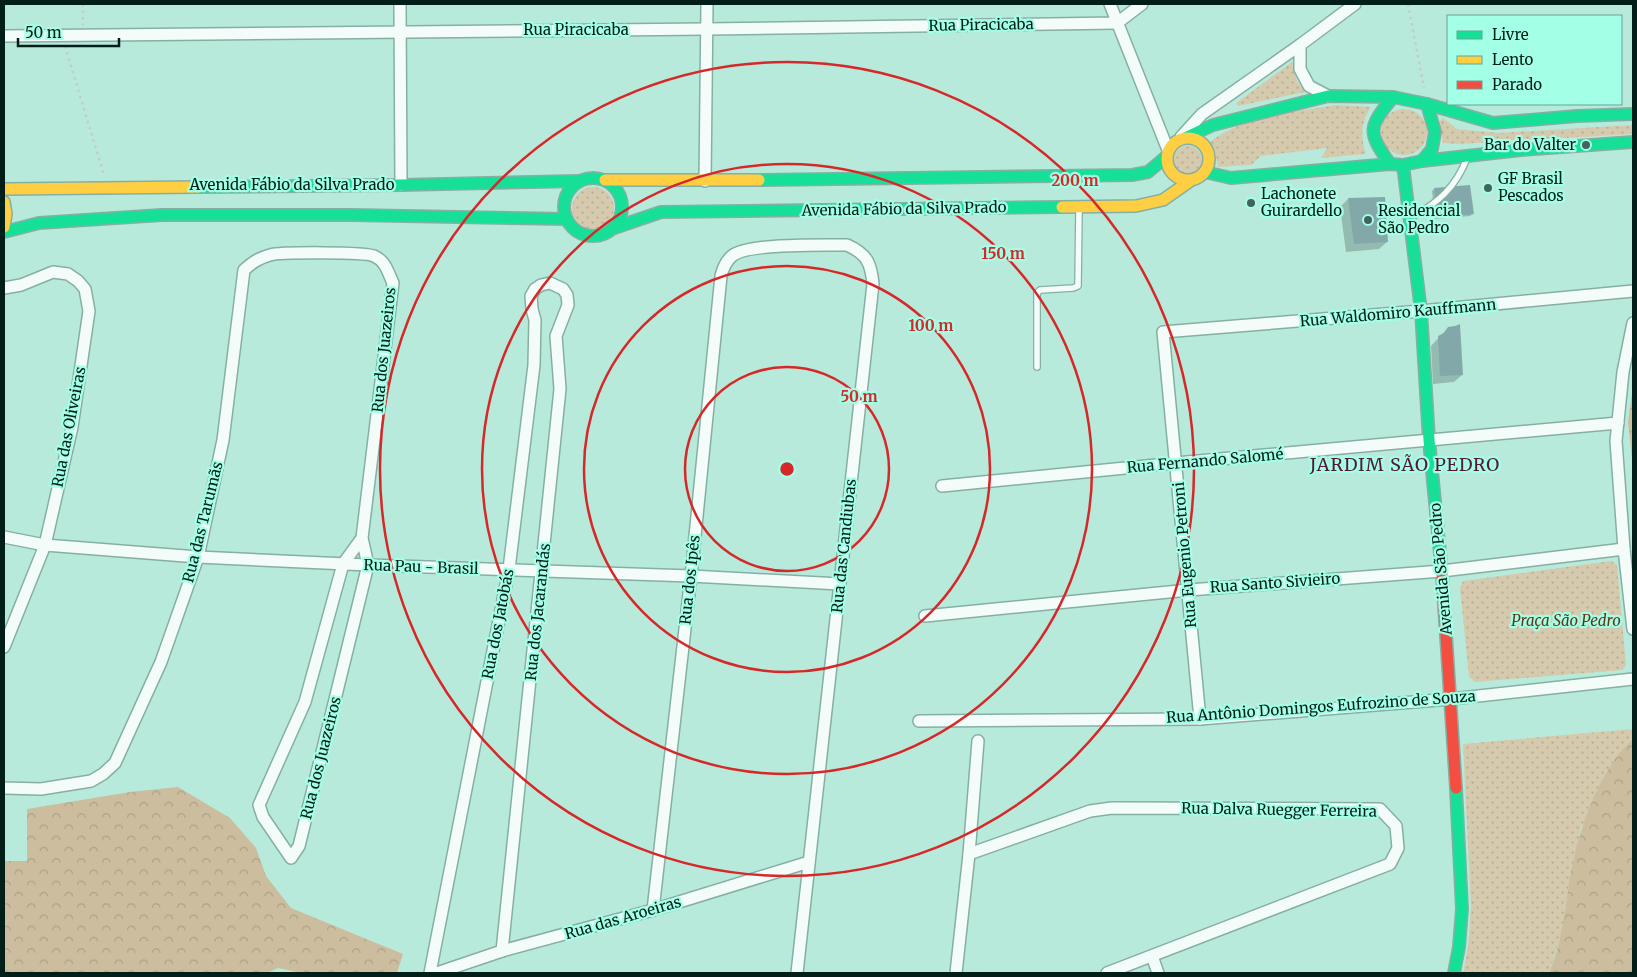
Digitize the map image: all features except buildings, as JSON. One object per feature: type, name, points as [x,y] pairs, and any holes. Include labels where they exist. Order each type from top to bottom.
[{"type":"main road","points":[[1182,139],[1192,138],[1199,141],[1208,151],[1209,166],[1201,177],[1190,181],[1177,178],[1172,174],[1166,162],[1172,144],[1182,139],[1213,125],[1328,96],[1393,97],[1427,104],[1493,123],[1577,116],[1633,114]]},
{"type":"main road","points":[[1390,164],[1374,142],[1371,128],[1393,97]]},
{"type":"main road","points":[[1422,161],[1432,148],[1435,132],[1427,104]]},
{"type":"main road","points":[[1205,172],[1231,178],[1390,164],[1404,165],[1422,161],[1521,150],[1633,142]]},
{"type":"main road","name":"Avenida Fábio da Silva Prado","points":[[605,180],[705,181],[1132,175],[1148,172],[1168,153]]},
{"type":"main road","name":"Avenida São Pedro","points":[[1404,165],[1420,312],[1451,699],[1462,909],[1459,947],[1454,973]]},
{"type":"main road","points":[[593,178],[605,180],[615,188],[622,202],[620,220],[614,228],[598,236],[588,236],[579,233],[567,220],[564,211],[567,195],[575,184],[580,181],[593,178]]},
{"type":"main road","name":"Avenida Fábio da Silva Prado","points":[[4,189],[580,181]]},
{"type":"main road","name":"Avenida Fábio da Silva Prado","points":[[614,228],[661,212],[1136,206],[1163,200],[1190,181]]},
{"type":"main road","points":[[4,202],[7,219],[4,227]]},
{"type":"main road","name":"Avenida Fábio da Silva Prado","points":[[4,232],[39,223],[162,215],[352,215],[567,220]]},
{"type":"street","points":[[400,4],[401,184]]},
{"type":"street","points":[[705,181],[707,4]]},
{"type":"street","points":[[1110,4],[1168,153]]},
{"type":"street","points":[[1117,23],[1142,4]]},
{"type":"street","points":[[1182,139],[1202,114],[1355,4]]},
{"type":"street","name":"Rua Piracicaba","points":[[4,36],[1117,23]]},
{"type":"street","points":[[1300,45],[1300,69],[1308,86],[1328,96]]},
{"type":"street","name":"Rua das Candiubas","points":[[733,254],[755,248],[847,245],[860,251],[868,261],[872,272],[872,294],[797,973]]},
{"type":"street","name":"Rua dos Juazeiros","points":[[257,259],[273,254],[351,254],[373,256],[385,264],[393,283],[362,538],[368,565],[300,846],[291,858],[263,817],[259,805],[305,702],[343,564],[362,538]]},
{"type":"street","name":"Rua dos Ipês","points":[[653,910],[691,576],[721,276],[725,263],[733,254]]},
{"type":"street","name":"Rua das Tarumãs","points":[[4,788],[41,789],[91,781],[103,774],[115,763],[161,662],[198,557],[223,440],[244,270],[257,259]]},
{"type":"street","name":"Rua das Oliveiras","points":[[4,288],[21,285],[53,272],[68,274],[85,289],[89,311],[72,427],[45,545],[4,647]]},
{"type":"street","name":"Rua dos Jatobás","points":[[430,973],[509,569],[534,365],[535,320],[531,296],[535,289],[550,283]]},
{"type":"street","name":"Rua dos Jacarandás","points":[[502,951],[560,389],[556,336],[568,304],[567,295],[563,289],[550,283]]},
{"type":"street","name":"Rua Waldomiro Kauffmann","points":[[1164,332],[1420,312],[1633,291]]},
{"type":"street","points":[[1633,323],[1623,372],[1616,441],[1624,549],[1633,629]]},
{"type":"street","name":"Rua Eugenio Petroni","points":[[1164,332],[1200,719]]},
{"type":"street","name":"Rua Fernando Salomé","points":[[942,486],[1618,423]]},
{"type":"street","name":"Rua Pau - Brasil","points":[[4,537],[45,545],[198,557],[691,576],[840,584]]},
{"type":"street","name":"Rua Santo Sivieiro","points":[[925,616],[1189,590],[1442,571],[1624,549]]},
{"type":"street","name":"Rua Antônio Domingos Eufrozino de Souza","points":[[919,720],[1200,719],[1451,699],[1633,678]]},
{"type":"street","points":[[956,973],[970,854],[978,741]]},
{"type":"street","name":"Rua Dalva Ruegger Ferreira","points":[[970,854],[1090,811],[1112,808],[1380,809],[1396,826],[1398,848],[1390,864],[1107,973]]},
{"type":"street","name":"Rua das Aroeiras","points":[[437,973],[502,951],[653,910],[809,862]]},
{"type":"street","points":[[1152,956],[1158,973]]},
{"type":"lane","points":[[1410,218],[1431,207],[1456,181],[1468,156]]},
{"type":"lane","points":[[1037,367],[1037,293],[1040,290],[1078,286],[1079,207]]},
{"type":"path","points":[[83,4],[84,35]]},
{"type":"path","points":[[1408,4],[1427,104]]},
{"type":"path","points":[[68,60],[108,187]]},
{"type":"green space","points":[[1292,62],[1297,81],[1305,92],[1238,106],[1236,103]]},
{"type":"green space","points":[[1337,105],[1371,107],[1365,118],[1362,130],[1366,154],[1321,158],[1327,148],[1261,156],[1251,165],[1218,167],[1215,152],[1209,143],[1221,134],[1252,121],[1270,116]]},
{"type":"green space","points":[[1400,109],[1408,109],[1417,113],[1423,119],[1427,132],[1423,145],[1417,151],[1408,155],[1400,155],[1391,151],[1385,145],[1381,136],[1381,128],[1385,119],[1391,113]]},
{"type":"green space","points":[[1443,118],[1457,129],[1498,133],[1633,125],[1633,134],[1457,144],[1443,143],[1439,122]]},
{"type":"green space","points":[[1188,146],[1198,150],[1202,160],[1198,170],[1188,174],[1178,170],[1174,160],[1178,150]]},
{"type":"green space","points":[[593,187],[608,193],[614,208],[608,223],[593,229],[578,223],[572,208],[578,193]]},
{"type":"green space","points":[[1633,386],[1633,468],[1628,422]]},
{"type":"green space","name":"Praça São Pedro","points":[[1611,561],[1617,565],[1626,665],[1623,670],[1475,682],[1469,677],[1460,588],[1463,581]]},
{"type":"green space","points":[[1633,729],[1633,739],[1616,758],[1581,828],[1570,882],[1564,926],[1549,973],[1463,973],[1468,947],[1471,907],[1463,744]]},
{"type":"green space","points":[[1633,739],[1633,973],[1549,973],[1560,940],[1572,868],[1585,819],[1606,773],[1617,756]]},
{"type":"green space","points":[[178,787],[230,818],[256,848],[266,876],[291,908],[403,954],[397,973],[301,973],[278,968],[267,973],[4,973],[4,861],[27,861],[27,809],[130,792]]},
{"type":"traffic: fast","points":[[1185,138],[1213,125],[1328,96],[1393,97],[1427,104],[1493,123],[1577,116],[1633,114]]},
{"type":"traffic: fast","points":[[1390,164],[1377,144],[1374,130],[1379,116],[1393,97]]},
{"type":"traffic: fast","points":[[1422,161],[1432,149],[1435,132],[1427,104]]},
{"type":"traffic: fast","points":[[1205,172],[1231,178],[1390,164],[1403,165],[1422,161],[1521,150],[1633,142]]},
{"type":"traffic: fast","points":[[759,180],[1132,175],[1148,172],[1167,156]]},
{"type":"traffic: fast","points":[[1403,165],[1421,311],[1429,440],[1442,574]]},
{"type":"traffic: fast","points":[[587,178],[599,178],[614,186],[622,201],[622,207],[622,213],[614,228],[599,236],[587,236],[572,228],[564,213],[564,201],[572,186],[587,178]]},
{"type":"traffic: fast","points":[[198,187],[580,181]]},
{"type":"traffic: fast","points":[[614,228],[661,212],[1062,207]]},
{"type":"traffic: fast","points":[[4,232],[39,223],[162,215],[352,215],[567,219]]},
{"type":"traffic: fast","points":[[1454,973],[1459,947],[1462,909],[1456,788]]},
{"type":"traffic: slow","points":[[1192,138],[1200,141],[1206,147],[1209,159],[1206,171],[1200,177],[1184,180],[1176,177],[1170,171],[1167,155],[1170,147],[1176,141],[1192,138]]},
{"type":"traffic: slow","points":[[605,180],[759,180]]},
{"type":"traffic: slow","points":[[1062,207],[1136,206],[1163,200],[1190,181]]},
{"type":"traffic: slow","points":[[4,189],[198,187]]},
{"type":"traffic: slow","points":[[4,202],[6,214],[4,227]]},
{"type":"traffic: jam","points":[[1442,574],[1456,788]]},
{"type":"place","name":"Bar do Valter","points":[[1586,145]]},
{"type":"place","name":"GF Brasil Pescados","points":[[1488,188]]},
{"type":"place","name":"Lachonete Guirardello","points":[[1251,203]]},
{"type":"place","name":"Residencial São Pedro","points":[[1368,220]]},
{"type":"district","name":"JARDIM SÃO PEDRO","points":[[1405,465]]}]
